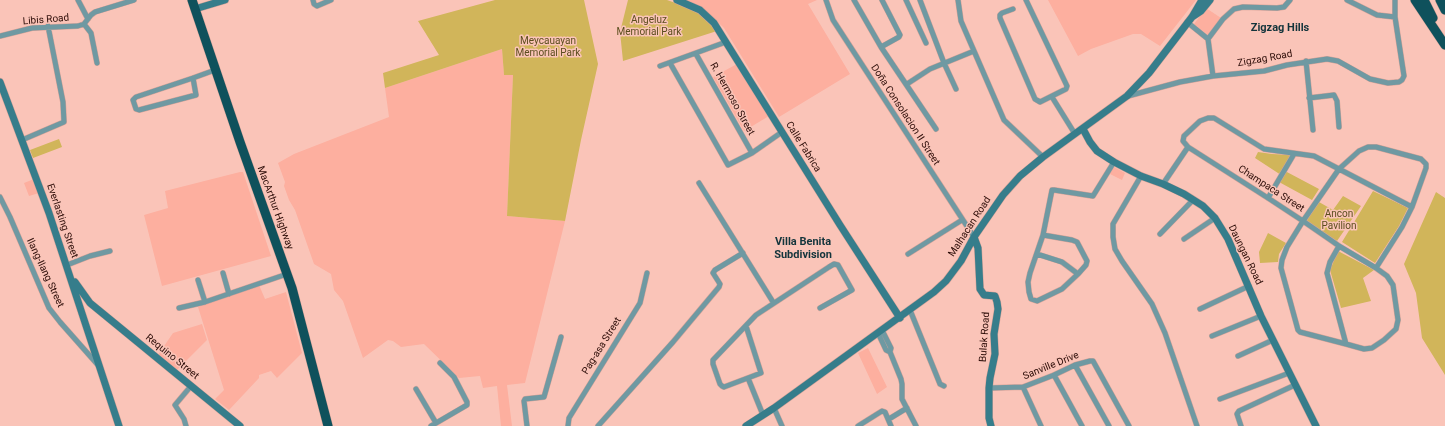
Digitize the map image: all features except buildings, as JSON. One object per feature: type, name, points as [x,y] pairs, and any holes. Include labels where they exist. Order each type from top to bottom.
[{"type":"highway","name":"MacArthur Highway","points":[[192,0],[287,274],[328,426]]},
{"type":"highway","points":[[1415,0],[1445,45]]},
{"type":"highway","points":[[1424,0],[1445,42]]},
{"type":"highway","points":[[1440,0],[1445,10]]},
{"type":"street","points":[[78,0],[88,19]]},
{"type":"street","name":"Libis Road","points":[[0,36],[32,28],[48,26],[78,26],[84,24],[95,12],[134,0]]},
{"type":"street","points":[[195,9],[225,0]]},
{"type":"street","points":[[313,0],[314,4],[317,6],[332,0]]},
{"type":"street","name":"Calle Fabrica","points":[[677,0],[697,8],[706,14],[714,23],[900,318]]},
{"type":"street","name":"Doña Consolacion II Street","points":[[826,0],[832,20],[974,237]]},
{"type":"street","points":[[854,0],[881,47],[936,129]]},
{"type":"street","points":[[881,47],[900,35],[882,0]]},
{"type":"street","points":[[906,0],[926,43]]},
{"type":"street","points":[[920,0],[944,63],[956,89]]},
{"type":"street","points":[[958,0],[961,21],[1004,120],[1044,157]]},
{"type":"street","points":[[1013,9],[1002,13],[1000,18],[1035,99],[1040,102],[1066,89],[1066,83],[1026,0]]},
{"type":"street","name":"Malhacan Road","points":[[746,426],[774,408],[900,318],[946,281],[961,261],[974,237],[1003,195],[1020,176],[1127,96],[1149,73],[1190,20],[1202,0]]},
{"type":"street","name":"Malhacan Road","points":[[1190,20],[1202,11],[1210,0]]},
{"type":"street","points":[[1208,39],[1223,19],[1234,9],[1277,8],[1284,6],[1290,0]]},
{"type":"street","points":[[1347,0],[1377,15],[1395,17],[1395,0]]},
{"type":"street","name":"Zigzag Road","points":[[1127,96],[1180,82],[1213,76],[1264,71],[1306,61],[1327,59],[1338,61],[1370,79],[1388,83],[1399,82],[1404,76],[1395,17]]},
{"type":"street","points":[[1190,20],[1208,39],[1213,76]]},
{"type":"street","points":[[84,24],[91,33],[98,63]]},
{"type":"street","points":[[22,140],[64,122],[63,102],[48,26]]},
{"type":"street","points":[[660,66],[726,42]]},
{"type":"street","points":[[906,84],[930,69],[974,51]]},
{"type":"street","name":"R. Hermoso Street","points":[[696,54],[752,153]]},
{"type":"street","points":[[1306,61],[1313,130]]},
{"type":"street","points":[[670,63],[726,164],[730,165],[752,153],[782,132]]},
{"type":"street","points":[[193,78],[196,95],[139,110],[136,109],[133,100],[136,97],[215,70]]},
{"type":"street","name":"Everlasting Street","points":[[0,82],[67,265],[119,426]]},
{"type":"street","points":[[1309,98],[1334,95],[1337,101],[1339,127]]},
{"type":"street","points":[[1052,97],[1075,134]]},
{"type":"street","points":[[1163,184],[1188,147],[1183,141],[1184,136],[1200,121],[1208,118],[1214,118],[1264,149],[1314,156],[1412,207]]},
{"type":"street","name":"Daungan Road","points":[[1083,129],[1097,151],[1141,176],[1163,184],[1193,200],[1203,206],[1215,218],[1228,239],[1261,316],[1316,426]]},
{"type":"street","name":"Champaca Street","points":[[1188,147],[1268,198],[1339,246],[1388,276],[1393,285],[1398,320],[1396,329],[1372,348],[1364,349],[1300,332],[1298,330],[1281,268],[1282,260],[1287,247],[1303,222]]},
{"type":"street","points":[[1303,222],[1339,169],[1359,151],[1368,147],[1376,147],[1422,159],[1426,164],[1426,168],[1412,207],[1402,227],[1376,268]]},
{"type":"street","points":[[1268,198],[1294,154]]},
{"type":"street","points":[[1043,235],[1077,242],[1087,262],[1085,268],[1062,289],[1037,300],[1031,299],[1028,282],[1043,235],[1052,190],[1093,196],[1114,162]]},
{"type":"street","points":[[1141,176],[1113,224],[1113,237],[1116,249],[1122,261],[1152,304],[1165,333],[1197,426]]},
{"type":"street","points":[[699,183],[773,302]]},
{"type":"street","name":"Ilang-Ilang Street","points":[[0,197],[50,308],[100,367]]},
{"type":"street","points":[[1160,234],[1193,200]]},
{"type":"street","points":[[1184,239],[1215,218]]},
{"type":"street","points":[[908,254],[962,220]]},
{"type":"street","name":"Bulak Road","points":[[974,237],[978,248],[980,290],[984,294],[995,296],[998,309],[994,334],[995,354],[989,388],[989,418],[991,426]]},
{"type":"street","points":[[1339,246],[1330,262],[1327,273],[1346,344]]},
{"type":"street","points":[[67,265],[90,256],[110,251]]},
{"type":"street","points":[[598,426],[673,342],[719,287],[720,284],[713,274],[715,270],[743,253]]},
{"type":"street","points":[[1037,254],[1062,262],[1078,274]]},
{"type":"street","points":[[746,326],[761,374],[722,386],[713,364],[713,360],[716,356],[756,315],[773,302],[834,264],[838,266],[852,290],[820,308]]},
{"type":"street","points":[[223,273],[229,294]]},
{"type":"street","name":"Pag-asa Street","points":[[568,426],[569,418],[640,303],[647,273]]},
{"type":"street","points":[[179,308],[204,302],[287,274]]},
{"type":"street","name":"Requino Street","points":[[70,276],[90,303]]},
{"type":"street","points":[[198,280],[204,302]]},
{"type":"street","points":[[1200,309],[1249,286]]},
{"type":"street","name":"Requino Street","points":[[76,292],[240,426]]},
{"type":"street","points":[[910,310],[940,384],[944,386]]},
{"type":"street","points":[[1212,336],[1261,316]]},
{"type":"street","points":[[880,332],[891,348],[890,352],[901,379],[901,395],[916,426]]},
{"type":"street","points":[[527,426],[524,401],[525,399],[544,397],[561,337]]},
{"type":"street","points":[[1238,356],[1273,340]]},
{"type":"street","name":"Sanville Drive","points":[[989,388],[1023,387],[1090,360],[1095,363],[1129,426]]},
{"type":"street","points":[[416,389],[433,425],[464,406],[467,402],[454,377],[440,363]]},
{"type":"street","points":[[1075,366],[1109,426]]},
{"type":"street","points":[[1220,399],[1289,373]]},
{"type":"street","points":[[1054,375],[1082,426]]},
{"type":"street","points":[[748,378],[763,415]]},
{"type":"street","points":[[1241,426],[1237,414],[1238,411],[1295,385]]},
{"type":"street","points":[[186,426],[184,419],[175,405],[192,386]]},
{"type":"street","points":[[1023,387],[1041,426]]},
{"type":"street","points":[[774,408],[782,426]]},
{"type":"street","points":[[889,419],[907,408]]},
{"type":"street","points":[[858,426],[882,411],[885,412],[891,426]]},
{"type":"shaded area","points":[[684,0],[817,0],[808,4],[850,74],[779,117],[724,28],[704,9]]},
{"type":"shaded area","points":[[1048,0],[1196,0],[1160,46],[1141,34],[1133,34],[1091,49],[1078,56]]},
{"type":"shaded area","points":[[1206,8],[1221,18],[1208,35],[1194,24]]},
{"type":"shaded area","points":[[502,49],[504,75],[513,75],[507,216],[565,221],[525,383],[507,385],[512,426],[501,426],[497,386],[483,388],[480,376],[459,378],[424,344],[401,347],[393,341],[388,340],[363,358],[343,301],[334,290],[331,274],[314,264],[295,210],[289,200],[284,186],[285,182],[278,163],[294,154],[389,117],[385,88]]},
{"type":"shaded area","points":[[737,64],[769,116],[744,131],[713,77]]},
{"type":"shaded area","points":[[1114,167],[1125,173],[1122,180],[1110,174]]},
{"type":"shaded area","points":[[243,172],[271,256],[162,286],[144,215],[168,208],[165,191]]},
{"type":"shaded area","points":[[34,179],[39,193],[29,196],[24,183]]},
{"type":"shaded area","points":[[259,285],[265,299],[286,292],[302,353],[277,378],[271,371],[259,375],[259,378],[229,410],[215,399],[224,390],[198,307]]},
{"type":"shaded area","points":[[202,324],[207,340],[177,370],[158,355],[173,333]]},
{"type":"shaded area","points":[[868,348],[887,387],[877,394],[858,353]]},
{"type":"green space","name":"Meycauayan Memorial Park","points":[[495,0],[584,0],[598,64],[565,221],[507,216],[513,75],[504,75],[502,49],[385,88],[383,73],[439,55],[418,21]]},
{"type":"green space","name":"Angeluz Memorial Park","points":[[628,0],[667,0],[690,8],[708,19],[717,31],[623,61],[620,32]]},
{"type":"green space","points":[[59,139],[62,147],[33,158],[30,150]]},
{"type":"green space","points":[[1258,152],[1291,155],[1281,175],[1255,158]]},
{"type":"green space","points":[[1285,171],[1319,189],[1312,200],[1279,182]]},
{"type":"green space","points":[[1373,191],[1408,208],[1399,226],[1375,263],[1342,242]]},
{"type":"green space","points":[[1436,192],[1445,198],[1445,375],[1422,338],[1416,293],[1404,264]]},
{"type":"green space","name":"Ancon Pavilion","points":[[1343,196],[1361,206],[1337,241],[1306,221],[1319,202],[1333,210]]},
{"type":"green space","points":[[1268,233],[1286,243],[1279,254],[1278,262],[1260,263],[1259,252]]},
{"type":"green space","points":[[1338,251],[1374,270],[1363,278],[1371,301],[1341,308],[1330,270]]},
{"type":"district","name":"Zigzag Hills","points":[[1280,28]]},
{"type":"district","name":"Villa Benita Subdivision","points":[[803,248]]}]
